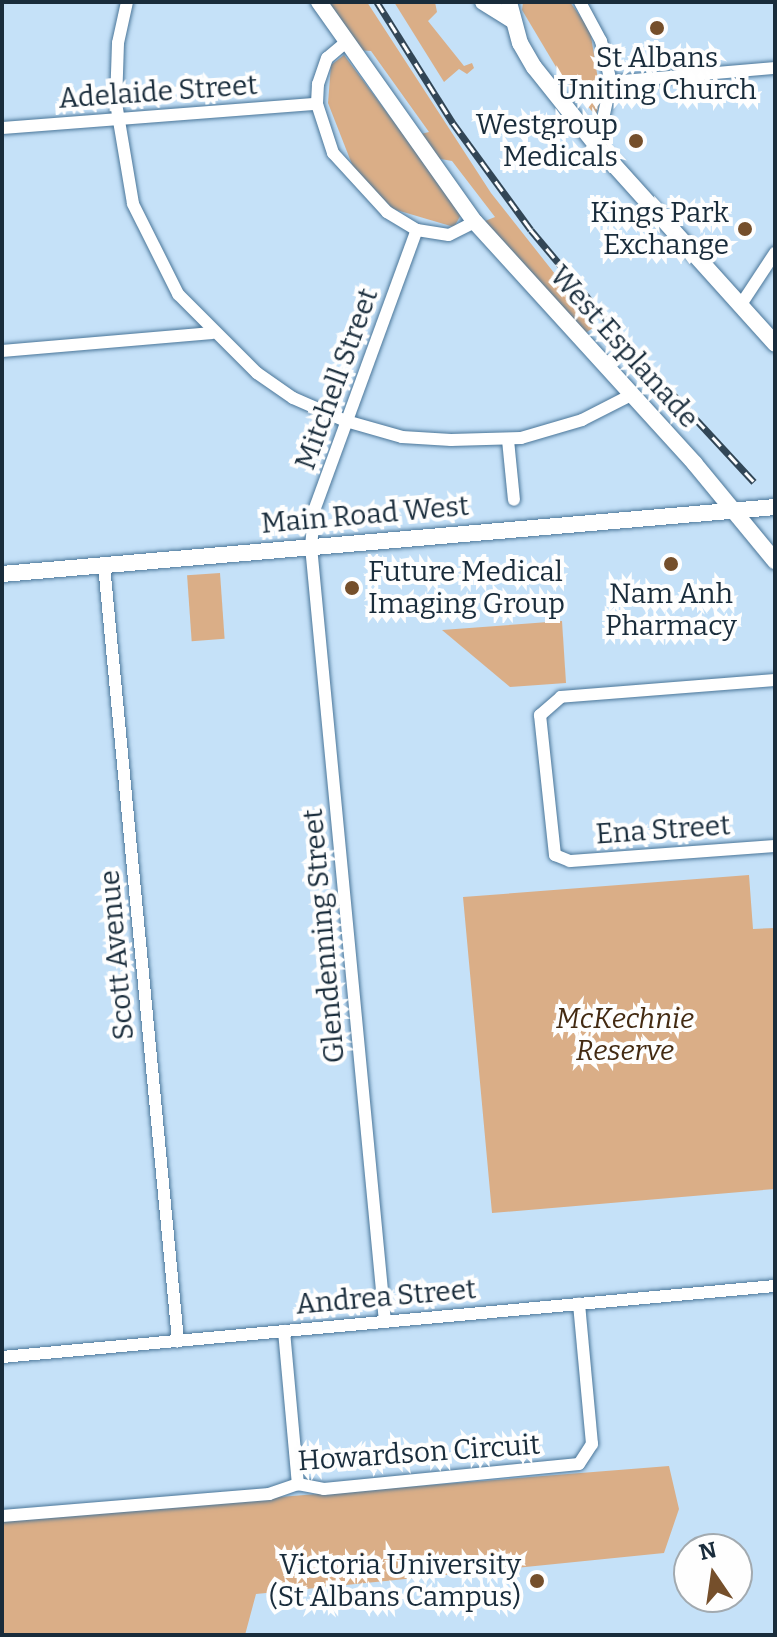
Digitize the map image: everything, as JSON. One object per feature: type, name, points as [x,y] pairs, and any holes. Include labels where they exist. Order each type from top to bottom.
[{"type":"street","points":[[127,2],[116,63],[116,119],[128,186],[143,230],[178,294],[212,333],[278,389],[346,421],[402,437],[508,440],[582,420],[633,394]]},
{"type":"street","name":"West Esplanade","points":[[319,2],[345,43],[475,222],[633,394],[775,561]]},
{"type":"street","points":[[482,2],[490,2]]},
{"type":"street","points":[[482,2],[513,21]]},
{"type":"street","points":[[509,2],[513,21],[534,67],[597,146],[775,344]]},
{"type":"street","points":[[580,2],[601,41],[611,82],[597,146]]},
{"type":"street","points":[[345,43],[320,68],[317,104],[333,153],[387,212],[417,230],[449,235],[475,222]]},
{"type":"street","points":[[611,82],[775,68]]},
{"type":"street","name":"Adelaide Street","points":[[2,128],[317,104]]},
{"type":"street","name":"Mitchell Street","points":[[311,546],[315,508],[417,230]]},
{"type":"street","points":[[740,306],[775,253]]},
{"type":"street","points":[[2,351],[212,333]]},
{"type":"street","points":[[508,440],[514,500]]},
{"type":"street","name":"Main Road West","points":[[2,574],[775,507]]},
{"type":"street","name":"Glendenning Street","points":[[311,546],[385,1322]]},
{"type":"street","name":"Scott Avenue","points":[[104,565],[178,1341]]},
{"type":"street","name":"Ena Street","points":[[775,680],[561,697],[548,703],[540,715],[555,855],[570,861],[775,846]]},
{"type":"street","name":"Andrea Street","points":[[2,1357],[775,1286]]},
{"type":"street","name":"Howardson Circuit","points":[[2,1516],[269,1494],[298,1484],[324,1489],[579,1464],[592,1444],[579,1304]]},
{"type":"street","points":[[284,1331],[298,1484]]},
{"type":"green space","points":[[322,2],[367,2],[491,193],[596,326],[584,334],[500,241],[485,221],[495,217],[452,161],[435,158],[417,135],[429,132],[371,51],[355,50]]},
{"type":"green space","points":[[394,2],[435,2],[437,12],[428,21],[464,66],[472,63],[474,68],[467,74],[459,69],[444,82]]},
{"type":"green space","points":[[523,2],[570,2],[590,30],[601,98],[596,116],[559,72],[522,10]]},
{"type":"green space","points":[[344,55],[462,213],[454,227],[393,209],[355,172],[328,103],[331,65]]},
{"type":"green space","points":[[220,573],[225,639],[192,641],[187,575]]},
{"type":"green space","points":[[562,621],[566,683],[510,687],[442,630]]},
{"type":"green space","name":"McKechnie Reserve","points":[[749,875],[753,929],[775,928],[775,1189],[492,1213],[463,897]]},
{"type":"green space","points":[[669,1466],[679,1509],[664,1553],[256,1594],[245,1635],[2,1635],[2,1519]]},
{"type":"railway","points":[[377,2],[453,123],[531,230],[631,349],[754,482]]},
{"type":"place","name":"St Albans Uniting Church","points":[[657,28]]},
{"type":"place","name":"Westgroup Medicals","points":[[636,141]]},
{"type":"place","name":"Kings Park Exchange","points":[[745,229]]},
{"type":"place","name":"Nam Anh Pharmacy","points":[[671,564]]},
{"type":"place","name":"Future Medical Imaging Group","points":[[352,588]]},
{"type":"place","name":"Victoria University (St Albans Campus)","points":[[537,1581]]}]
